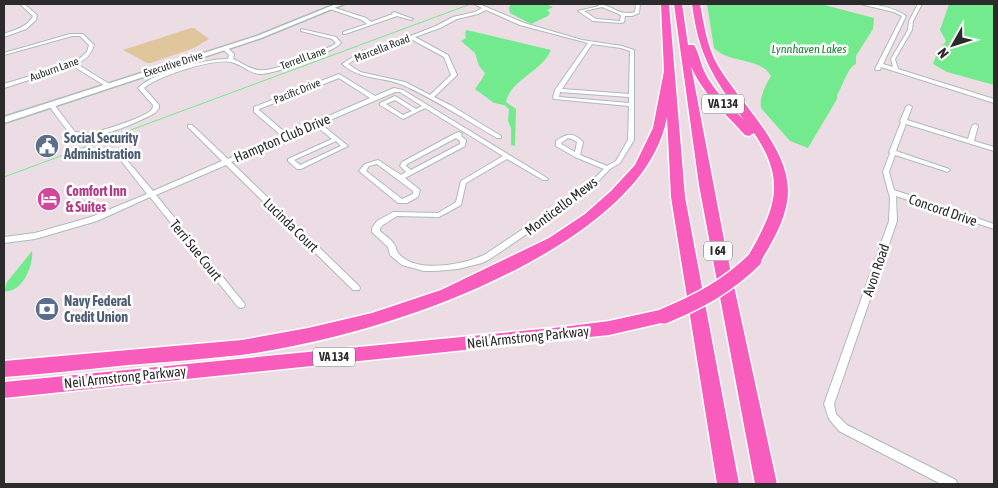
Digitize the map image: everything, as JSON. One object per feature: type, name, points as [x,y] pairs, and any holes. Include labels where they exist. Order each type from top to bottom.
[{"type":"highway","name":"I 64","points":[[665,4],[678,197],[728,484]]},
{"type":"highway","points":[[696,4],[707,55],[726,87],[770,146],[780,172],[781,187]]},
{"type":"highway","name":"I 64","points":[[678,10],[684,63],[707,196],[766,484]]},
{"type":"highway","name":"VA 134","points":[[678,10],[686,26],[694,62],[701,78],[763,149],[781,187]]},
{"type":"highway","name":"Neil Armstrong Parkway","points":[[4,369],[242,347],[372,320],[447,294],[500,270],[554,242],[616,194],[641,167],[659,128],[670,68]]},
{"type":"highway","name":"Neil Armstrong Parkway","points":[[4,390],[562,334],[622,326],[664,316],[719,290],[736,278],[754,260],[770,234],[776,218],[781,187]]},
{"type":"street","points":[[4,36],[24,28],[34,20],[35,16],[22,4]]},
{"type":"street","name":"Executive Drive","points":[[4,120],[225,48],[282,28],[341,4]]},
{"type":"street","points":[[476,4],[486,8]]},
{"type":"street","points":[[623,15],[622,22],[595,20],[580,11],[601,5],[623,15],[637,13],[638,4]]},
{"type":"street","points":[[862,4],[895,11],[904,16],[879,67],[896,69],[910,76],[994,100]]},
{"type":"street","points":[[896,69],[893,59],[910,30],[911,21],[920,4]]},
{"type":"street","points":[[332,8],[364,19],[370,24]]},
{"type":"street","name":"Marcella Road","points":[[486,8],[480,12],[455,18],[381,49],[364,52],[347,62],[346,65],[364,75],[401,82],[431,97],[499,137]]},
{"type":"street","name":"Monticello Mews","points":[[407,214],[395,215],[380,223],[376,228],[377,233],[392,246],[393,253],[405,263],[416,266],[462,267],[479,262],[585,191],[608,168],[618,162],[630,140],[632,50],[622,47],[590,44],[522,24],[486,8]]},
{"type":"street","points":[[390,12],[411,19]]},
{"type":"street","points":[[345,33],[397,14]]},
{"type":"street","name":"Terrell Lane","points":[[230,60],[253,71],[266,72],[334,47],[339,43],[334,38],[303,30]]},
{"type":"street","name":"Auburn Lane","points":[[4,54],[60,37],[77,34],[84,37],[92,45],[91,50],[86,56],[74,64],[4,86]]},
{"type":"street","points":[[411,38],[446,56],[454,76],[431,97]]},
{"type":"street","points":[[590,44],[558,90],[556,98],[631,105]]},
{"type":"street","points":[[51,104],[73,134],[76,136],[90,136],[153,112],[156,105],[141,88],[146,83],[205,63],[230,60],[232,55],[225,48]]},
{"type":"street","points":[[74,64],[109,86]]},
{"type":"street","name":"Pacific Drive","points":[[286,136],[256,111],[256,108],[339,76],[374,98]]},
{"type":"street","name":"Hampton Club Drive","points":[[4,240],[35,236],[67,228],[106,214],[374,98],[397,90],[545,179]]},
{"type":"street","points":[[558,90],[631,96]]},
{"type":"street","points":[[416,111],[395,98],[382,104],[403,117],[416,111],[426,106]]},
{"type":"street","name":"Avon Road","points":[[909,107],[886,172],[887,182],[892,192],[893,221],[829,404],[832,416],[843,428],[952,484]]},
{"type":"street","points":[[903,122],[994,149]]},
{"type":"street","points":[[316,123],[345,146],[299,168],[290,160],[336,139]]},
{"type":"street","name":"Lucinda Court","points":[[190,126],[356,288]]},
{"type":"street","points":[[971,141],[975,126]]},
{"type":"street","points":[[411,173],[403,166],[404,163],[466,131]]},
{"type":"street","points":[[400,178],[462,145],[463,140],[456,136]]},
{"type":"street","points":[[892,152],[947,170]]},
{"type":"street","name":"Terri Sue Court","points":[[118,153],[241,306]]},
{"type":"street","points":[[405,201],[408,207],[407,214],[442,214],[459,203],[461,184],[464,180],[506,156]]},
{"type":"street","points":[[577,156],[608,168]]},
{"type":"street","points":[[377,162],[400,178],[417,191],[415,196],[405,201],[399,200],[362,170],[367,165],[377,162]]},
{"type":"street","name":"Concord Drive","points":[[892,192],[994,228]]},
{"type":"shaded area","points":[[194,28],[209,39],[194,48],[151,63],[147,63],[123,50]]},
{"type":"water","points":[[511,4],[545,4],[553,7],[547,10],[550,13],[548,16],[531,24],[510,13],[509,8]]},
{"type":"water","name":"Lynnhaven Lakes","points":[[707,4],[821,4],[874,18],[873,29],[856,56],[856,64],[848,73],[837,95],[837,99],[808,148],[790,141],[761,108],[762,96],[771,76],[766,70],[752,63],[728,56],[714,48]]},
{"type":"water","points":[[949,4],[994,4],[994,85],[947,72],[933,64],[937,53],[946,41],[940,30]]},
{"type":"water","points":[[467,30],[551,50],[541,64],[514,87],[506,102],[516,109],[515,146],[511,145],[511,128],[508,121],[509,109],[504,105],[494,103],[475,89],[485,73],[479,66],[475,53],[461,41],[466,38],[465,32]]},
{"type":"water","points":[[32,251],[29,271],[21,284],[10,291],[4,291],[7,282]]},
{"type":"waterway","points":[[4,177],[468,5]]},
{"type":"place","name":"Social Security Administration","points":[[47,146]]},
{"type":"place","name":"Comfort Inn & Suites","points":[[49,199]]},
{"type":"place","name":"Navy Federal Credit Union","points":[[47,309]]}]
